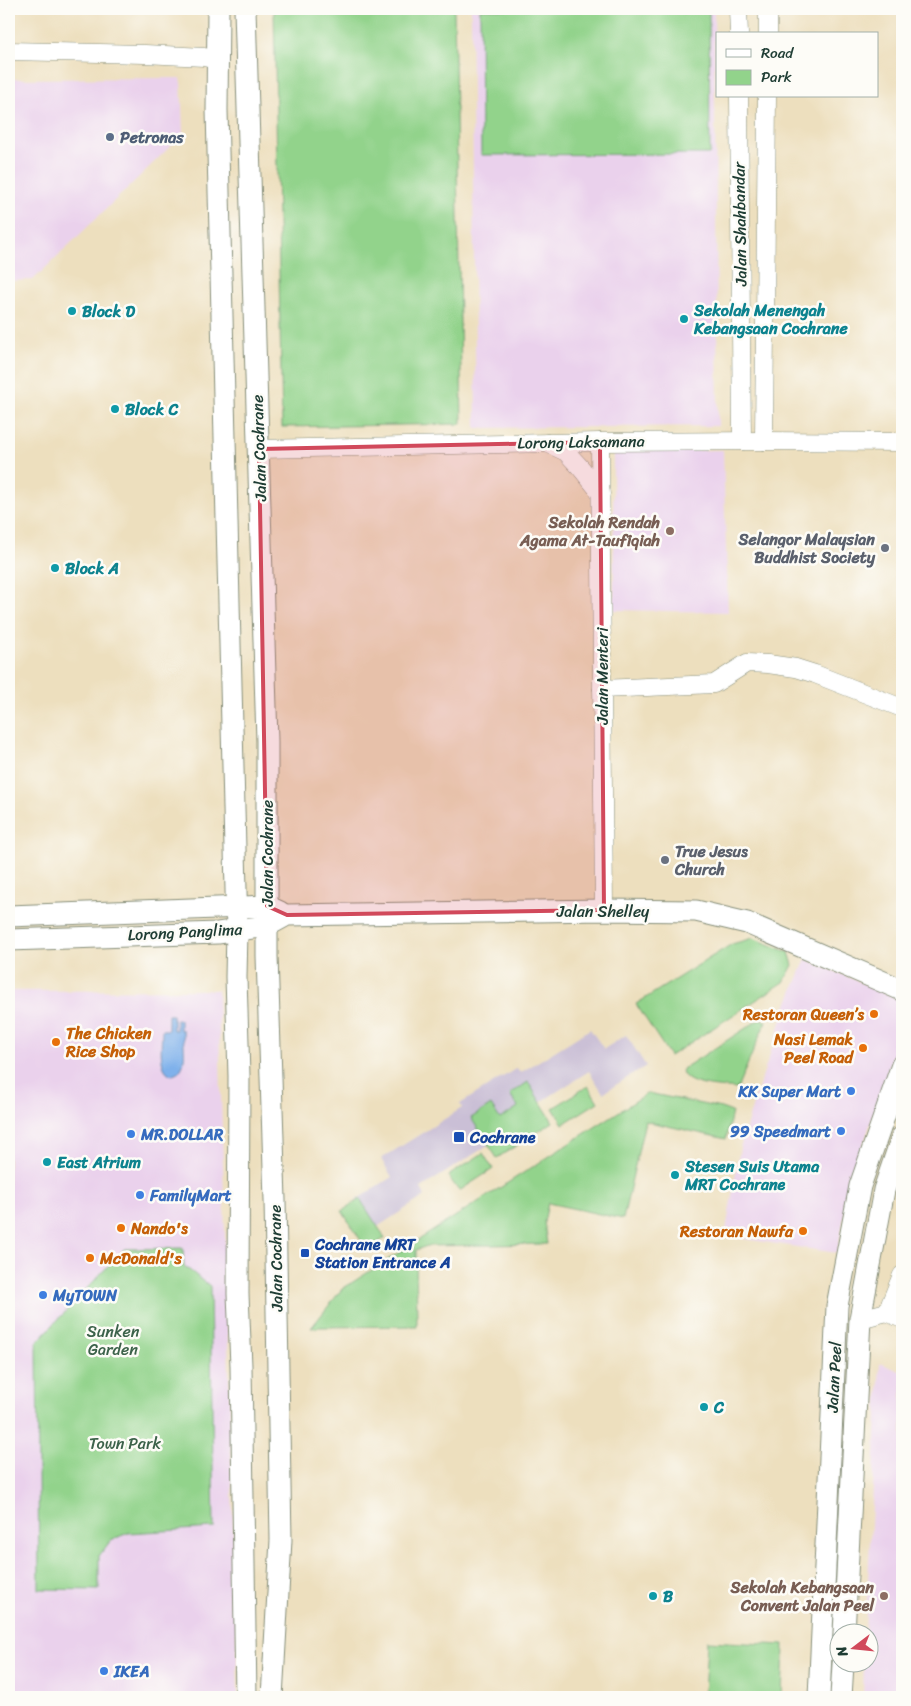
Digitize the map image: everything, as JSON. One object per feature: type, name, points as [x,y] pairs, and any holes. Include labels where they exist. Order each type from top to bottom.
[{"type":"street","name":"Jalan Cochrane","points":[[218,9],[217,60],[239,1076],[238,1294],[243,1459],[246,1697]]},
{"type":"street","name":"Jalan Cochrane","points":[[245,9],[260,449],[267,741],[267,966],[275,1200],[281,1540],[272,1697]]},
{"type":"street","points":[[738,9],[738,32]]},
{"type":"street","points":[[768,9],[768,32]]},
{"type":"street","points":[[9,51],[155,54],[204,57],[217,60]]},
{"type":"street","name":"Jalan Shahbandar","points":[[739,98],[742,441]]},
{"type":"street","name":"Jalan Shahbandar","points":[[764,441],[767,98]]},
{"type":"street","points":[[546,442],[566,452],[591,479],[600,493]]},
{"type":"street","name":"Lorong Laksamana","points":[[260,449],[546,442],[902,442]]},
{"type":"street","name":"Jalan Menteri","points":[[600,442],[604,910]]},
{"type":"street","points":[[602,689],[714,684],[747,663],[768,664],[796,668],[815,674],[902,708]]},
{"type":"street","name":"Lorong Panglima","points":[[9,916],[235,907],[267,916],[287,915]]},
{"type":"street","name":"Jalan Shelley","points":[[287,915],[604,910],[696,911],[747,923],[902,990]]},
{"type":"street","name":"Lorong Panglima","points":[[9,940],[218,933],[236,931],[267,916]]},
{"type":"street","name":"Jalan Peel","points":[[819,1697],[837,1306],[860,1186],[902,1065]]},
{"type":"street","name":"Jalan Peel","points":[[845,1624],[860,1318],[884,1190],[902,1137]]},
{"type":"street","points":[[860,1318],[895,1316],[902,1274]]},
{"type":"street","points":[[841,1697],[842,1674]]},
{"type":"highlighted area","points":[[600,442],[604,910],[287,915],[267,906],[259,449]]},
{"type":"shaded area","points":[[471,9],[714,9],[718,426],[476,428]]},
{"type":"shaded area","points":[[181,78],[183,134],[33,280],[9,281],[9,79]]},
{"type":"shaded area","name":"Sekolah Rendah Agama At-Taufiqiah","points":[[723,450],[728,612],[614,610],[613,451]]},
{"type":"shaded area","points":[[806,959],[902,1000],[902,1030],[851,1181],[837,1253],[725,1236],[740,1148],[788,1002]]},
{"type":"shaded area","points":[[218,990],[238,1697],[9,1697],[9,991]]},
{"type":"shaded area","name":"Cochrane","points":[[590,1029],[604,1049],[626,1035],[646,1066],[603,1093],[589,1071],[533,1107],[537,1114],[421,1188],[425,1196],[374,1229],[356,1200],[392,1177],[381,1159],[462,1108],[460,1104],[517,1068],[520,1073]]},
{"type":"shaded area","points":[[880,1363],[902,1372],[902,1697],[863,1697],[864,1674],[878,1674],[878,1624],[866,1624]]},
{"type":"green space","points":[[274,9],[454,9],[462,424],[282,427]]},
{"type":"green space","points":[[480,9],[709,9],[710,154],[481,155]]},
{"type":"green space","points":[[753,938],[789,952],[793,965],[784,982],[670,1056],[636,1004],[732,944]]},
{"type":"green space","points":[[760,1019],[766,1021],[737,1089],[697,1083],[685,1076],[682,1071],[684,1068]]},
{"type":"green space","points":[[528,1082],[553,1122],[497,1158],[471,1118],[491,1105],[500,1119],[518,1107],[510,1094]]},
{"type":"green space","points":[[588,1086],[598,1102],[563,1124],[553,1108]]},
{"type":"green space","points":[[648,1093],[732,1112],[726,1139],[645,1121],[623,1219],[548,1203],[544,1222],[547,1244],[427,1246],[416,1250],[417,1326],[311,1328],[342,1289]]},
{"type":"green space","points":[[483,1153],[493,1169],[459,1191],[448,1176]]},
{"type":"green space","points":[[360,1199],[385,1238],[367,1250],[342,1211]]},
{"type":"green space","name":"Town Park","points":[[183,1248],[184,1266],[210,1286],[214,1528],[128,1533],[111,1540],[99,1556],[99,1590],[39,1589],[37,1342],[124,1249]]},
{"type":"green space","points":[[707,1641],[784,1645],[782,1697],[704,1697]]},
{"type":"water","points":[[168,1015],[173,1015],[173,1030],[176,1030],[176,1020],[180,1020],[180,1030],[183,1030],[183,1063],[178,1073],[172,1075],[164,1068],[161,1056],[162,1030],[168,1030]]},
{"type":"place","name":"Petronas","points":[[110,137]]},
{"type":"place","name":"Block D","points":[[72,311]]},
{"type":"place","name":"Sekolah Menengah Kebangsaan Cochrane","points":[[684,319]]},
{"type":"place","name":"Block C","points":[[115,409]]},
{"type":"place","name":"Sekolah Rendah Agama At-Taufiqiah","points":[[670,531]]},
{"type":"place","name":"Selangor Malaysian Buddhist Society","points":[[885,548]]},
{"type":"place","name":"Block A","points":[[55,568]]},
{"type":"place","name":"True Jesus Church","points":[[665,860]]},
{"type":"place","name":"Restoran Queen’s","points":[[874,1014]]},
{"type":"place","name":"The Chicken Rice Shop","points":[[56,1042]]},
{"type":"place","name":"Nasi Lemak Peel Road","points":[[863,1048]]},
{"type":"place","name":"KK Super Mart","points":[[851,1091]]},
{"type":"place","name":"99 Speedmart","points":[[841,1131]]},
{"type":"place","name":"MR.DOLLAR","points":[[131,1134]]},
{"type":"place","name":"Cochrane","points":[[459,1137]]},
{"type":"place","name":"East Atrium","points":[[47,1162]]},
{"type":"place","name":"Stesen Suis Utama MRT Cochrane","points":[[675,1175]]},
{"type":"place","name":"FamilyMart","points":[[140,1195]]},
{"type":"place","name":"Nando's","points":[[121,1228]]},
{"type":"place","name":"Restoran Nawfa","points":[[803,1231]]},
{"type":"place","name":"Cochrane MRT Station Entrance A","points":[[305,1253]]},
{"type":"place","name":"McDonald's","points":[[90,1258]]},
{"type":"place","name":"MyTOWN","points":[[43,1295]]},
{"type":"place","name":"C","points":[[704,1407]]},
{"type":"place","name":"B","points":[[653,1596]]},
{"type":"place","name":"Sekolah Kebangsaan Convent Jalan Peel","points":[[884,1596]]},
{"type":"place","name":"IKEA","points":[[104,1671]]},
{"type":"park label","name":"Sunken Garden","points":[[113,1340]]}]
